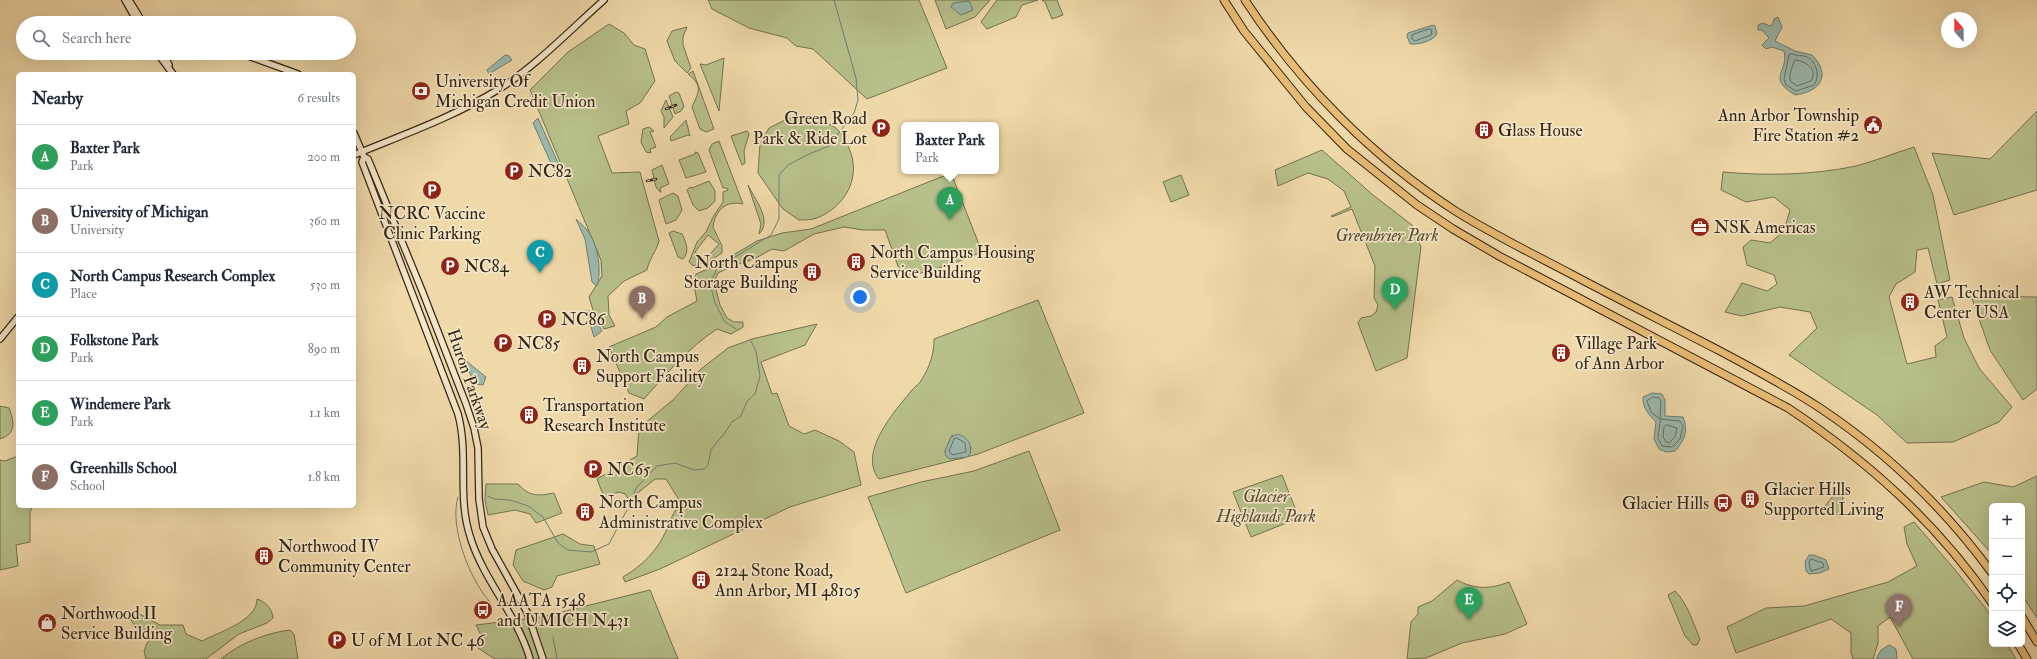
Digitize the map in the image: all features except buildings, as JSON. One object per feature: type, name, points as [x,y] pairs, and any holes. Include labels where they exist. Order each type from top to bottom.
[{"type":"highway","points":[[1223,0],[1258,48],[1306,107],[1386,182],[1417,205],[1475,243],[1788,408],[1826,434],[1862,461],[1917,511],[1957,556],[1989,599]]},
{"type":"highway","points":[[1246,0],[1291,63],[1326,103],[1371,146],[1427,191],[1490,231],[1768,377],[1821,409],[1878,452],[1919,488],[1970,544],[1989,569]]},
{"type":"highway","points":[[2025,622],[2037,642]]},
{"type":"highway","points":[[2020,647],[2027,659]]},
{"type":"main road","points":[[356,155],[363,154],[462,109],[500,88],[522,72],[604,0]]},
{"type":"main road","points":[[128,1],[135,16]]},
{"type":"main road","points":[[128,1],[138,16]]},
{"type":"main road","points":[[163,60],[172,72]]},
{"type":"main road","points":[[259,60],[292,72]]},
{"type":"main road","name":"Huron Parkway","points":[[356,138],[363,154],[368,159],[404,246],[442,341],[474,428],[478,448],[479,506],[485,532],[492,549],[523,603],[536,634],[543,659]]},
{"type":"main road","name":"Huron Parkway","points":[[363,154],[362,162],[461,424],[464,447],[463,503],[470,538],[480,561],[514,620],[530,659]]},
{"type":"main road","points":[[393,244],[400,244],[404,246]]},
{"type":"main road","points":[[0,339],[16,319]]},
{"type":"main road","points":[[432,345],[442,341]]},
{"type":"green space","points":[[708,0],[919,0],[947,68],[867,99],[813,49],[796,46],[787,38],[749,28],[712,9]]},
{"type":"green space","points":[[935,0],[990,0],[975,17],[946,29]]},
{"type":"green space","points":[[997,0],[1038,0],[1022,5],[1016,17],[987,29],[981,22]]},
{"type":"green space","points":[[1042,0],[1057,0],[1063,15],[1052,19],[1045,2]]},
{"type":"green space","points":[[609,24],[624,33],[634,45],[645,49],[655,81],[640,103],[626,111],[629,124],[598,136],[612,173],[640,172],[659,241],[649,262],[647,270],[624,281],[608,296],[609,315],[615,326],[604,329],[593,310],[589,297],[602,276],[601,260],[530,90],[568,52]]},
{"type":"green space","points":[[687,27],[683,37],[683,45],[691,68],[687,73],[675,61],[667,41],[672,31]]},
{"type":"green space","points":[[724,58],[719,111],[700,64],[706,65]]},
{"type":"green space","points":[[693,71],[714,129],[706,132],[700,129],[692,107],[698,94],[698,86],[696,82],[688,74]]},
{"type":"green space","points":[[676,92],[679,93],[684,106],[681,111],[675,114],[669,96]]},
{"type":"green space","points":[[666,100],[673,117],[664,128],[664,117],[661,111]]},
{"type":"green space","points":[[2037,111],[2037,190],[1954,215],[1932,153],[1990,159]]},
{"type":"green space","points":[[789,118],[806,118],[817,120],[833,126],[845,139],[853,159],[852,180],[843,199],[827,213],[815,219],[799,220],[783,209],[758,173],[760,144],[769,128]]},
{"type":"green space","points":[[686,120],[690,136],[688,135],[671,141],[670,137]]},
{"type":"green space","points":[[649,127],[654,131],[650,132],[656,147],[650,149],[651,153],[646,152],[641,142],[643,129]]},
{"type":"green space","points":[[747,131],[749,134],[744,151],[745,163],[742,165],[731,136]]},
{"type":"green space","points":[[719,141],[743,204],[737,203],[726,205],[716,216],[713,227],[722,246],[722,253],[711,260],[693,266],[689,262],[697,242],[706,232],[713,217],[723,202],[723,192],[728,190],[727,188],[723,188],[709,150],[712,144]],"holes":[[[708,235],[719,244],[705,260],[695,252]]]},
{"type":"green space","points":[[1914,147],[1933,195],[1950,280],[1937,284],[1928,248],[1917,250],[1915,272],[1896,284],[1889,297],[1907,364],[1936,357],[1935,346],[1947,337],[1938,300],[1952,297],[1964,338],[1979,368],[2012,407],[1999,422],[1953,442],[1907,443],[1877,415],[1789,355],[1817,328],[1810,312],[1780,307],[1742,316],[1725,312],[1742,283],[1767,291],[1777,284],[1774,275],[1747,265],[1743,247],[1751,240],[1770,243],[1784,231],[1790,210],[1774,197],[1746,202],[1721,190],[1723,172],[1790,174],[1840,169],[1870,162]]},
{"type":"green space","name":"Greenbrier Park","points":[[1322,150],[1373,195],[1412,225],[1421,247],[1407,358],[1376,371],[1358,323],[1361,318],[1371,316],[1376,312],[1378,305],[1374,298],[1375,266],[1352,209],[1332,217],[1331,216],[1351,207],[1344,191],[1328,179],[1308,173],[1278,186],[1275,170]]},
{"type":"green space","points":[[695,152],[698,153],[706,172],[686,178],[679,160],[695,154]]},
{"type":"green space","points":[[662,165],[669,184],[660,188],[660,192],[656,187],[652,170]]},
{"type":"green space","points":[[951,174],[982,252],[949,265],[907,277],[898,266],[885,230],[863,230],[844,227],[814,234],[784,251],[772,249],[754,259],[735,265],[718,273],[714,282],[720,305],[727,318],[734,322],[743,322],[743,327],[731,334],[717,329],[706,336],[678,361],[644,399],[629,393],[609,347],[656,327],[667,317],[697,301],[694,285],[696,274],[713,267],[757,241],[782,233],[811,229]]},
{"type":"green space","points":[[1181,175],[1189,195],[1171,202],[1163,182]]},
{"type":"green space","points":[[709,181],[715,191],[715,201],[708,208],[699,211],[693,205],[687,190],[690,187],[692,188]]},
{"type":"green space","points":[[748,185],[763,216],[763,229],[759,234],[761,224]]},
{"type":"green space","points":[[673,193],[678,196],[682,210],[676,220],[666,224],[659,200]]},
{"type":"green space","points":[[673,231],[682,234],[685,240],[687,250],[683,259],[678,257],[669,233]]},
{"type":"green space","points":[[1971,296],[2037,297],[2037,389],[2023,400],[1990,350]]},
{"type":"green space","points":[[1038,300],[1084,413],[978,454],[965,457],[970,454],[971,447],[952,435],[945,451],[946,456],[960,459],[879,479],[873,468],[873,457],[876,444],[881,432],[889,420],[925,374],[932,355],[934,339]]},
{"type":"green space","points":[[817,324],[805,345],[761,362],[772,394],[777,393],[789,426],[804,434],[815,430],[839,441],[854,452],[861,485],[790,507],[660,569],[625,582],[623,577],[643,563],[658,545],[670,520],[681,503],[666,479],[655,479],[629,500],[625,494],[619,492],[604,497],[597,479],[637,456],[639,428],[673,400],[701,369],[728,348],[752,339]]},
{"type":"green space","points":[[0,406],[9,408],[13,426],[9,434],[0,439]]},
{"type":"green space","points":[[1029,451],[1060,530],[906,593],[868,497],[921,482],[974,471]]},
{"type":"green space","points":[[16,457],[16,508],[32,508],[30,512],[30,542],[16,545],[18,566],[0,570],[0,460],[5,461]]},
{"type":"green space","name":"Glacier Highlands Park","points":[[1282,475],[1299,518],[1251,537],[1233,492]]},
{"type":"green space","points":[[2037,476],[2037,618],[2025,600],[2025,503],[1989,503],[1989,551],[1941,497],[1984,482],[2013,487]]},
{"type":"green space","points":[[486,484],[518,484],[526,491],[534,494],[543,495],[554,493],[562,513],[536,523],[530,514],[515,510],[488,515],[485,500]]},
{"type":"green space","points":[[1837,491],[1843,496],[1840,517],[1825,506]]},
{"type":"green space","points":[[1914,522],[1987,610],[1989,614],[1989,647],[2009,647],[2016,659],[1913,659],[1890,617],[1878,626],[1878,643],[1873,659],[1853,659],[1851,653],[1851,633],[1831,619],[1736,653],[1727,627],[1766,608],[1804,606],[1888,582],[1917,566],[1907,544],[1904,527]]},
{"type":"green space","points":[[563,534],[580,544],[594,546],[600,564],[557,576],[552,587],[544,590],[523,581],[513,565],[516,550]]},
{"type":"green space","points":[[1457,580],[1470,586],[1477,587],[1496,586],[1509,582],[1527,624],[1505,634],[1462,643],[1426,658],[1407,659],[1411,622],[1418,614],[1418,607],[1432,601]]},
{"type":"green space","points":[[650,590],[678,659],[495,659],[478,648],[481,635],[476,625],[542,617]]},
{"type":"green space","points":[[1675,591],[1680,596],[1687,608],[1700,639],[1697,645],[1693,645],[1685,636],[1668,595]]},
{"type":"green space","points":[[257,599],[268,606],[272,612],[273,618],[267,623],[239,634],[206,659],[146,659],[144,651],[147,643],[155,635],[147,628],[139,634],[129,616],[129,612],[134,611],[160,625],[183,625],[186,634],[202,641],[227,630],[244,620],[251,614]]},
{"type":"green space","points":[[290,630],[294,634],[298,659],[221,659],[236,648],[263,636]]},
{"type":"water","points":[[969,1],[973,10],[961,15],[951,7],[953,3]]},
{"type":"water","points":[[1778,17],[1782,27],[1775,41],[1795,51],[1812,55],[1818,62],[1821,69],[1822,76],[1817,86],[1804,93],[1795,95],[1786,89],[1782,84],[1780,74],[1784,65],[1784,51],[1772,47],[1766,49],[1762,45],[1769,38],[1762,30],[1758,30],[1758,25],[1763,23],[1770,26],[1774,19]]},
{"type":"water","points":[[1433,25],[1435,26],[1437,34],[1432,39],[1417,44],[1410,44],[1407,36],[1408,33]]},
{"type":"water","points":[[505,55],[509,56],[512,60],[489,74],[487,70]]},
{"type":"water","points":[[538,118],[563,174],[554,170],[533,123]]},
{"type":"water","points":[[576,219],[587,230],[594,242],[599,265],[597,286],[592,282],[585,239]]},
{"type":"water","points":[[586,310],[592,312],[602,331],[594,337]]},
{"type":"water","points":[[465,360],[486,377],[483,385],[476,384],[467,368]]},
{"type":"water","points":[[1652,393],[1662,394],[1665,400],[1665,416],[1683,417],[1685,422],[1685,436],[1675,451],[1666,452],[1659,449],[1654,439],[1656,422],[1646,411],[1643,401],[1643,397]]},
{"type":"water","points":[[958,434],[964,437],[970,444],[970,454],[967,457],[950,459],[946,456],[945,451],[951,437]]},
{"type":"water","points":[[1809,555],[1814,555],[1826,560],[1829,569],[1820,573],[1809,574],[1806,571],[1805,562]]},
{"type":"water","points":[[1889,645],[1896,649],[1897,659],[1876,659],[1881,650]]},
{"type":"waterway","points":[[736,329],[725,322],[715,303],[710,284],[717,268],[771,235],[779,219],[779,175],[788,165],[829,146],[854,113],[858,100],[856,78],[834,0]]},
{"type":"waterway","points":[[488,496],[494,499],[510,500],[528,506],[543,517],[558,543],[568,550],[591,552],[609,544],[630,504],[636,488],[657,466],[675,463],[694,470],[704,469],[708,465],[711,450],[732,422],[741,416],[747,401],[755,394],[760,376],[756,351],[751,341]]},
{"type":"waterway","points":[[458,497],[456,522],[463,551],[474,579],[489,601]]},
{"type":"waterway","points":[[553,637],[557,659]]},
{"type":"railway","points":[[666,109],[676,105]]},
{"type":"railway","points":[[647,181],[656,179]]},
{"type":"place","name":"University Of Michigan Credit Union","points":[[421,91]]},
{"type":"place","name":"Ann Arbor Township Fire Station #2","points":[[1873,125]]},
{"type":"place","name":"Green Road Park & Ride Lot","points":[[881,128]]},
{"type":"place","name":"Glass House","points":[[1484,130]]},
{"type":"place","name":"NC82","points":[[514,171]]},
{"type":"place","name":"NCRC Vaccine Clinic Parking","points":[[432,190]]},
{"type":"place","name":"Baxter Park","points":[[950,220]]},
{"type":"place","name":"NSK Americas","points":[[1700,227]]},
{"type":"place","name":"North Campus Housing Service Building","points":[[856,262]]},
{"type":"place","name":"NC84","points":[[450,266]]},
{"type":"place","name":"North Campus Storage Building","points":[[812,272]]},
{"type":"place","name":"North Campus Research Complex","points":[[540,273]]},
{"type":"place","name":"AW Technical Center USA","points":[[1910,302]]},
{"type":"place","name":"Folkstone Park","points":[[1395,310]]},
{"type":"place","name":"NC86","points":[[547,319]]},
{"type":"place","name":"University of Michigan","points":[[642,319]]},
{"type":"place","name":"NC85","points":[[503,343]]},
{"type":"place","name":"Village Park of Ann Arbor","points":[[1561,353]]},
{"type":"place","name":"North Campus Support Facility","points":[[582,366]]},
{"type":"place","name":"Transportation Research Institute","points":[[529,415]]},
{"type":"place","name":"NC65","points":[[593,469]]},
{"type":"place","name":"Glacier Hills Supported Living","points":[[1750,499]]},
{"type":"place","name":"Glacier Hills","points":[[1723,503]]},
{"type":"place","name":"North Campus Administrative Complex","points":[[585,512]]},
{"type":"place","name":"Northwood IV Community Center","points":[[264,556]]},
{"type":"place","name":"2124 Stone Road, Ann Arbor, MI 48105","points":[[701,580]]},
{"type":"place","name":"AAATA 1548 and UMICH N431","points":[[483,610]]},
{"type":"place","name":"Windemere Park","points":[[1469,620]]},
{"type":"place","name":"Northwood II Service Building","points":[[47,623]]},
{"type":"place","name":"Greenhills School","points":[[1899,627]]},
{"type":"place","name":"U of M Lot NC 46","points":[[337,640]]}]
